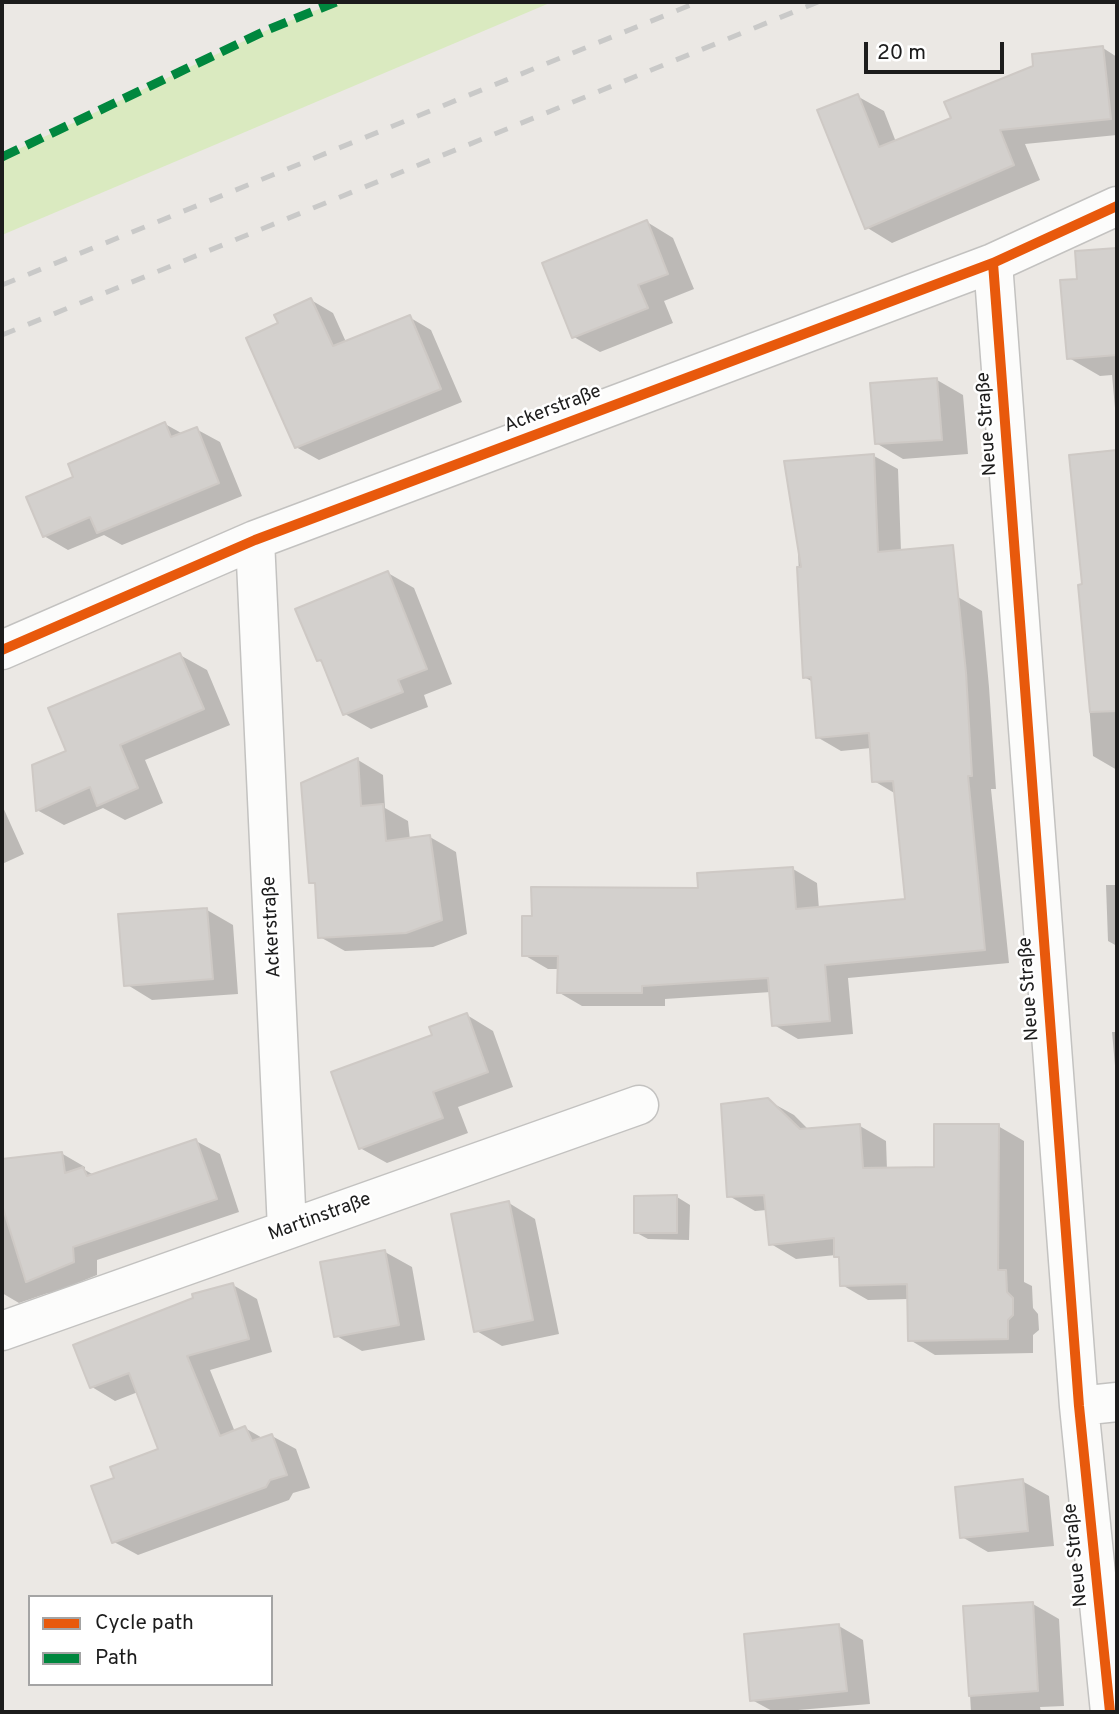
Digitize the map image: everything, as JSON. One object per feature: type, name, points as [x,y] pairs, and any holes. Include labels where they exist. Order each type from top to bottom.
[{"type":"street","name":"Ackerstraße","points":[[2,650],[256,540],[993,263],[1117,206]]},
{"type":"street","name":"Neue Straße","points":[[993,263],[1079,1406],[1110,1712]]},
{"type":"street","name":"Ackerstraße","points":[[256,540],[287,1229]]},
{"type":"street","name":"Martinstraße","points":[[2,1331],[639,1105]]},
{"type":"street","points":[[1079,1406],[1117,1402]]},
{"type":"green space","points":[[336,2],[552,2],[2,235],[2,157],[267,30]]},
{"type":"building","points":[[1103,46],[1111,119],[1000,130],[1014,165],[865,229],[817,110],[858,94],[879,147],[951,118],[944,102],[1033,66],[1032,54]]},
{"type":"building","points":[[647,220],[668,274],[638,285],[648,308],[572,338],[542,263]]},
{"type":"building","points":[[1117,248],[1117,355],[1067,359],[1060,280],[1077,279],[1075,251]]},
{"type":"building","points":[[311,298],[333,346],[410,315],[441,389],[295,448],[246,338],[278,323],[274,315]]},
{"type":"building","points":[[937,378],[942,440],[875,444],[870,383]]},
{"type":"building","points":[[165,422],[171,437],[197,427],[219,483],[97,533],[90,517],[43,537],[26,497],[73,477],[68,464]]},
{"type":"building","points":[[1117,450],[1117,711],[1090,712],[1078,585],[1082,584],[1069,455]]},
{"type":"building","points":[[874,454],[878,552],[953,545],[966,673],[972,776],[968,776],[985,950],[825,965],[830,1021],[772,1026],[768,978],[642,986],[642,993],[557,993],[558,956],[522,956],[522,916],[532,916],[531,887],[698,888],[697,873],[793,867],[796,909],[905,899],[893,781],[872,782],[869,733],[816,738],[811,677],[803,678],[797,567],[801,567],[784,461]]},
{"type":"building","points":[[388,571],[427,669],[398,680],[403,692],[343,715],[321,660],[317,661],[295,609]]},
{"type":"building","points":[[180,653],[204,709],[120,745],[138,788],[97,806],[90,787],[36,811],[32,765],[66,751],[48,708]]},
{"type":"building","points":[[358,758],[361,806],[383,804],[386,841],[430,835],[442,920],[406,933],[318,938],[315,883],[309,883],[301,783]]},
{"type":"building","points":[[207,908],[213,979],[124,986],[118,914]]},
{"type":"building","points":[[467,1013],[488,1072],[433,1092],[443,1118],[359,1149],[331,1072],[432,1035],[429,1027]]},
{"type":"building","points":[[768,1098],[800,1129],[860,1124],[863,1168],[934,1167],[934,1124],[999,1124],[998,1270],[1006,1270],[1007,1292],[1013,1298],[1013,1315],[1008,1320],[1008,1339],[908,1341],[907,1284],[840,1286],[839,1257],[834,1257],[834,1238],[769,1245],[764,1195],[727,1197],[721,1104]]},
{"type":"building","points":[[196,1139],[217,1199],[73,1247],[74,1262],[26,1282],[2,1205],[2,1159],[62,1152],[65,1173],[83,1167],[87,1176]]},
{"type":"building","points":[[677,1195],[677,1233],[634,1233],[634,1196]]},
{"type":"building","points":[[509,1201],[533,1320],[474,1332],[451,1214]]},
{"type":"building","points":[[385,1250],[399,1325],[334,1337],[320,1262]]},
{"type":"building","points":[[233,1283],[249,1339],[187,1356],[220,1436],[245,1426],[252,1441],[272,1434],[287,1475],[270,1480],[266,1487],[112,1543],[91,1486],[114,1478],[110,1467],[158,1449],[129,1373],[90,1388],[73,1345],[193,1298],[192,1294]]},
{"type":"building","points":[[1023,1479],[1028,1531],[960,1538],[955,1487]]},
{"type":"building","points":[[1033,1602],[1038,1691],[969,1696],[963,1606]]},
{"type":"building","points":[[839,1624],[847,1691],[750,1701],[744,1634]]},
{"type":"railway","points":[[2,285],[698,2]]},
{"type":"railway","points":[[2,335],[818,2]]},
{"type":"marked path","points":[[2,157],[267,30],[336,2]]},
{"type":"cycle path","points":[[2,650],[255,540],[993,263],[1117,206]]},
{"type":"cycle path","points":[[993,263],[1079,1406],[1110,1712]]}]
